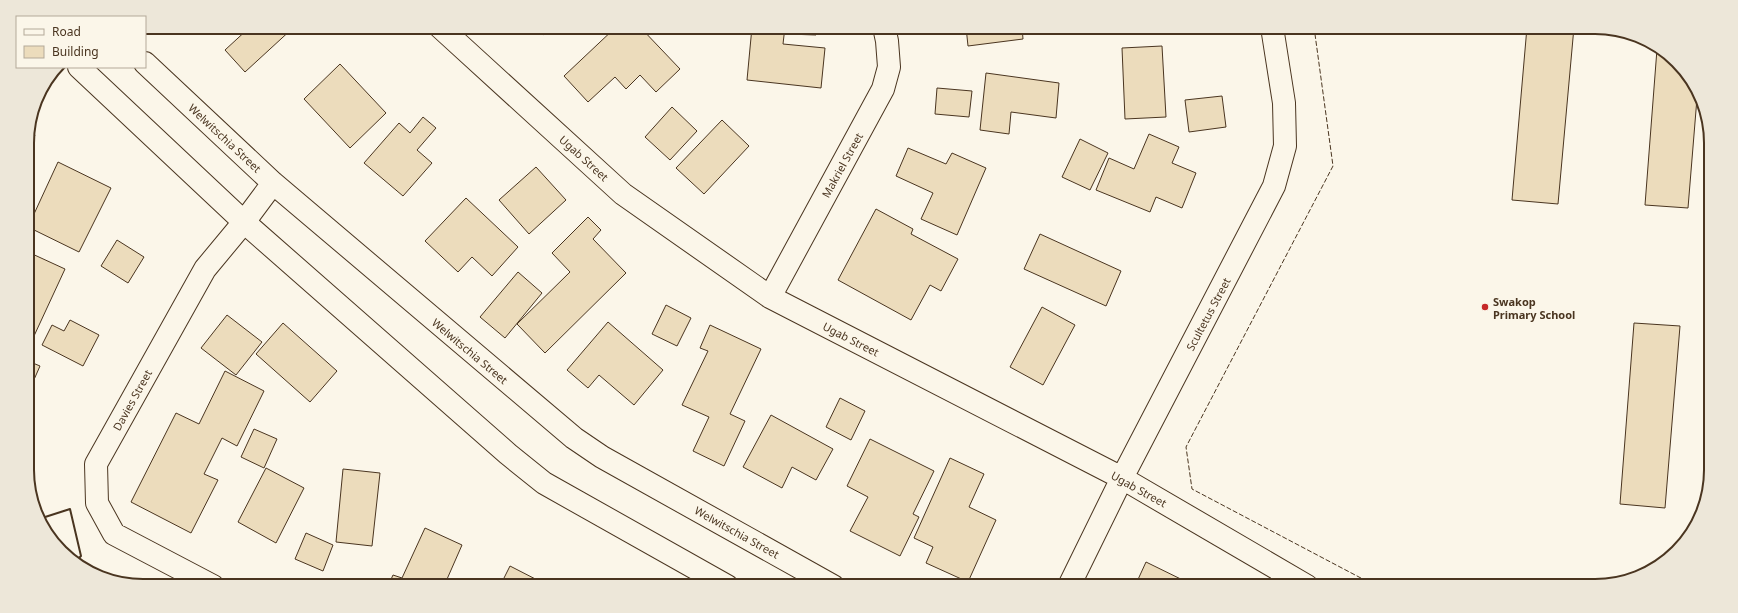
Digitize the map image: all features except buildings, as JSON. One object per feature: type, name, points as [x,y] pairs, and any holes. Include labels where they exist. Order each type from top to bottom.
[{"type":"street","name":"Ugab Street","points":[[448,34],[623,194],[770,297],[1122,478],[1295,579]]},
{"type":"street","name":"Makriel Street","points":[[770,297],[883,90],[889,67],[888,41],[886,34]]},
{"type":"street","name":"Scultetus Street","points":[[1072,579],[1122,478],[1274,186],[1285,146],[1284,103],[1273,34]]},
{"type":"street","name":"Welwitschia Street","points":[[146,64],[273,183],[574,438],[602,457],[820,579]]},
{"type":"street","points":[[80,68],[244,222],[508,454],[544,483],[715,579]]},
{"type":"street","name":"Davies Street","points":[[199,579],[114,534],[97,503],[96,464],[205,269],[244,222],[273,183]]},
{"type":"fence","points":[[1315,34],[1333,166],[1186,447],[1192,489],[1363,579]]},
{"type":"wall","points":[[45,517],[70,509],[81,556],[79,558]]},
{"type":"place","name":"Swakop Primary School","points":[[1485,307]]}]
